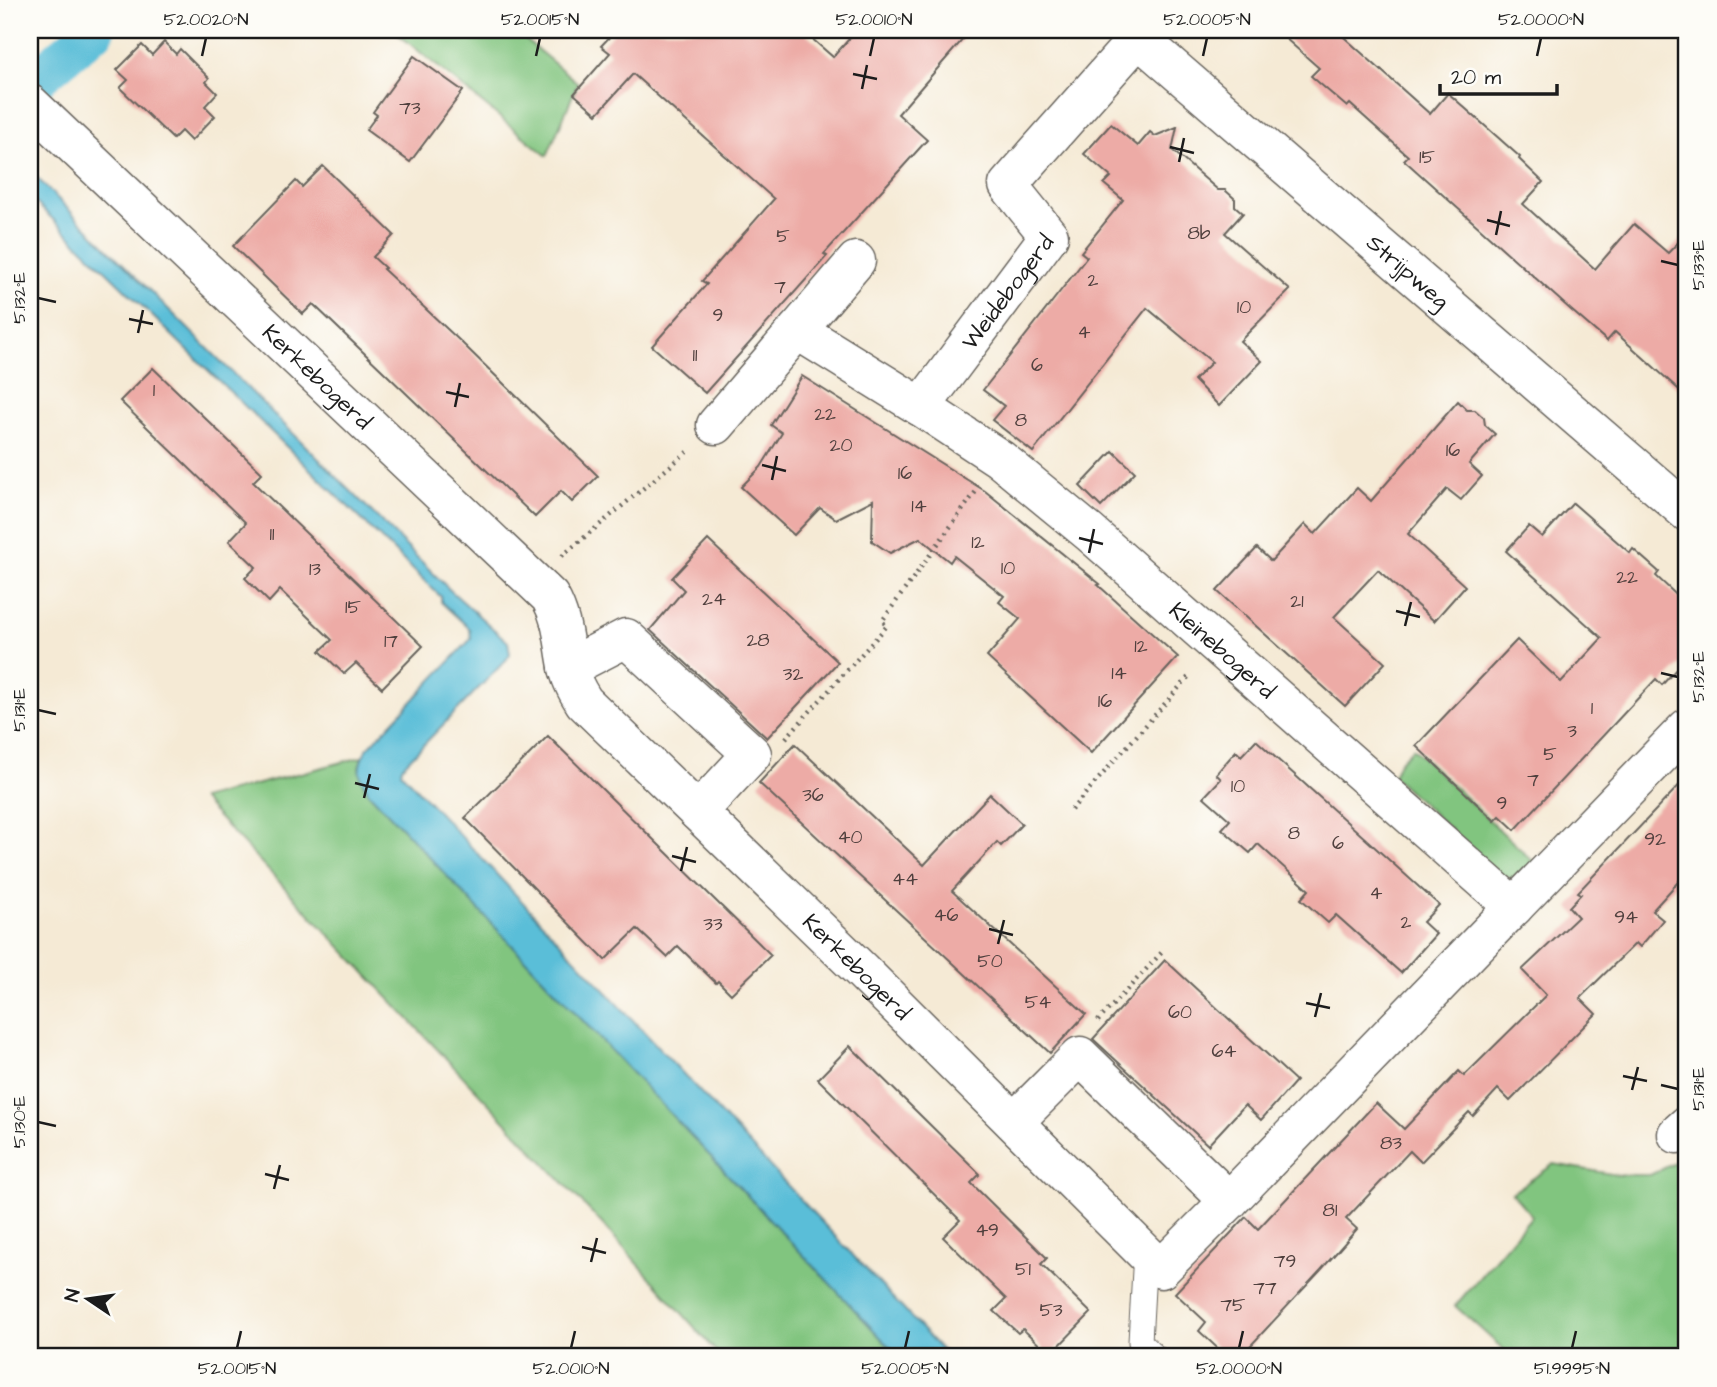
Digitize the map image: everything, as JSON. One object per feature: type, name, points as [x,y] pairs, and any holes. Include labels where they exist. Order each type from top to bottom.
[{"type":"street","name":"Weidebogerd","points":[[921,407],[1049,236],[1008,186],[1134,34]]},
{"type":"street","name":"Strijpweg","points":[[1134,34],[1687,512]]},
{"type":"street","name":"Kerkebogerd","points":[[39,113],[550,597],[558,612],[568,668],[583,702],[1161,1269],[1514,907]]},
{"type":"street","points":[[716,425],[856,261]]},
{"type":"street","points":[[797,330],[921,407]]},
{"type":"street","name":"Kleinebogerd","points":[[921,407],[1000,458],[1090,533],[1514,907]]},
{"type":"street","points":[[568,668],[626,638],[752,754],[698,812]]},
{"type":"street","points":[[1514,907],[1687,728]]},
{"type":"street","points":[[1014,1122],[1080,1056],[1229,1201]]},
{"type":"lane","points":[[1145,1252],[1140,1342],[1156,1357]]},
{"type":"path","points":[[535,584],[572,546],[606,521],[716,425]]},
{"type":"path","points":[[752,754],[768,758],[887,626],[882,621],[1000,458]]},
{"type":"path","points":[[1071,810],[1217,645]]},
{"type":"path","points":[[1080,1056],[1085,1035],[1164,950]]},
{"type":"green space","points":[[393,30],[514,30],[578,83],[547,156]]},
{"type":"green space","points":[[1413,748],[1537,865],[1516,878],[1502,878],[1393,776],[1399,762]]},
{"type":"green space","points":[[362,757],[359,768],[369,793],[899,1357],[721,1357],[607,1229],[201,799]]},
{"type":"green space","points":[[1687,1157],[1687,1357],[1512,1357],[1455,1306],[1532,1216],[1512,1193],[1554,1164],[1617,1175],[1650,1175]]},
{"type":"water","points":[[30,171],[450,590],[508,642],[510,654],[506,660],[402,767],[401,772],[948,1357],[899,1357],[369,793],[362,782],[360,772],[366,750],[471,639],[470,629],[441,602],[441,597],[30,197]]},
{"type":"building","points":[[616,30],[802,30],[833,57],[857,30],[971,30],[898,114],[927,140],[824,254],[827,256],[705,393],[652,346],[707,284],[702,281],[774,199],[633,74],[597,114],[574,94],[610,53],[601,46]]},
{"type":"building","points":[[1276,30],[1336,30],[1430,114],[1448,93],[1520,157],[1543,182],[1523,204],[1595,269],[1634,224],[1668,253],[1687,233],[1687,397],[1615,332],[1607,341],[1571,310],[1404,160],[1408,156],[1350,104],[1347,107],[1311,76],[1319,68]]},
{"type":"building","points":[[164,42],[176,54],[180,49],[209,78],[206,82],[217,93],[205,106],[215,116],[191,141],[181,131],[173,139],[120,88],[128,80],[117,70],[142,45],[152,55]]},
{"type":"building","points":[[414,56],[463,91],[410,162],[366,130],[377,115],[373,112]]},
{"type":"building","points":[[1111,124],[1138,146],[1150,132],[1155,136],[1177,127],[1172,150],[1218,190],[1225,190],[1235,199],[1235,206],[1243,213],[1225,233],[1290,290],[1240,341],[1262,361],[1219,406],[1194,380],[1212,362],[1147,308],[1033,452],[992,420],[1004,406],[983,390],[1087,257],[1081,252],[1123,200],[1104,184],[1111,177],[1084,154]]},
{"type":"building","points":[[323,166],[394,235],[373,257],[385,268],[383,269],[598,476],[572,502],[561,491],[535,517],[313,304],[303,314],[233,246],[296,181],[302,187]]},
{"type":"building","points":[[153,368],[262,473],[253,482],[423,646],[382,688],[356,663],[344,674],[320,651],[332,640],[280,590],[269,602],[245,578],[256,567],[229,541],[246,523],[120,401]]},
{"type":"building","points":[[802,376],[985,491],[1100,584],[1098,585],[1178,657],[1091,753],[987,657],[1020,619],[999,602],[1004,596],[954,556],[950,562],[920,538],[890,553],[872,541],[873,500],[836,519],[820,508],[794,535],[741,487],[761,467],[782,433],[771,425]]},
{"type":"building","points":[[1458,401],[1467,410],[1475,410],[1484,418],[1485,425],[1495,434],[1469,464],[1482,476],[1461,500],[1447,489],[1408,534],[1465,586],[1434,621],[1378,570],[1334,617],[1385,663],[1345,706],[1217,591],[1257,548],[1271,561],[1305,524],[1315,534],[1357,488],[1371,501]]},
{"type":"building","points":[[1113,451],[1135,472],[1101,507],[1080,486]]},
{"type":"building","points":[[1573,503],[1630,553],[1633,549],[1659,572],[1656,576],[1687,605],[1687,657],[1662,685],[1656,679],[1515,830],[1500,816],[1495,821],[1416,746],[1517,640],[1561,682],[1602,638],[1506,551],[1529,526],[1542,537]]},
{"type":"building","points":[[708,540],[838,662],[767,738],[650,630],[684,590],[672,578]]},
{"type":"building","points":[[548,736],[771,955],[731,994],[678,946],[667,957],[637,929],[605,960],[465,818]]},
{"type":"building","points":[[1256,740],[1439,905],[1423,922],[1436,934],[1401,973],[1336,915],[1328,923],[1301,899],[1309,890],[1258,844],[1250,853],[1222,829],[1230,820],[1204,797],[1221,779],[1216,774],[1236,751],[1241,756]]},
{"type":"building","points":[[795,744],[924,865],[990,794],[1022,824],[1001,846],[997,842],[952,891],[1086,1014],[1050,1053],[759,783]]},
{"type":"building","points":[[1687,777],[1687,872],[1652,911],[1663,920],[1640,947],[1636,943],[1580,998],[1596,1014],[1510,1101],[1498,1089],[1473,1116],[1469,1112],[1421,1162],[1410,1151],[1346,1219],[1357,1229],[1321,1270],[1240,1357],[1227,1357],[1199,1331],[1206,1322],[1175,1293],[1246,1217],[1258,1229],[1376,1103],[1404,1129],[1459,1071],[1464,1076],[1546,995],[1522,970],[1578,917],[1569,907],[1581,894],[1578,892]]},
{"type":"building","points":[[1165,960],[1296,1081],[1261,1120],[1245,1105],[1208,1145],[1093,1039]]},
{"type":"building","points":[[850,1046],[980,1174],[971,1183],[1047,1258],[1041,1264],[1091,1313],[1050,1355],[1023,1329],[1018,1333],[994,1311],[1006,1299],[943,1237],[960,1220],[818,1079]]},
{"type":"waterway","points":[[30,84],[95,30]]}]
